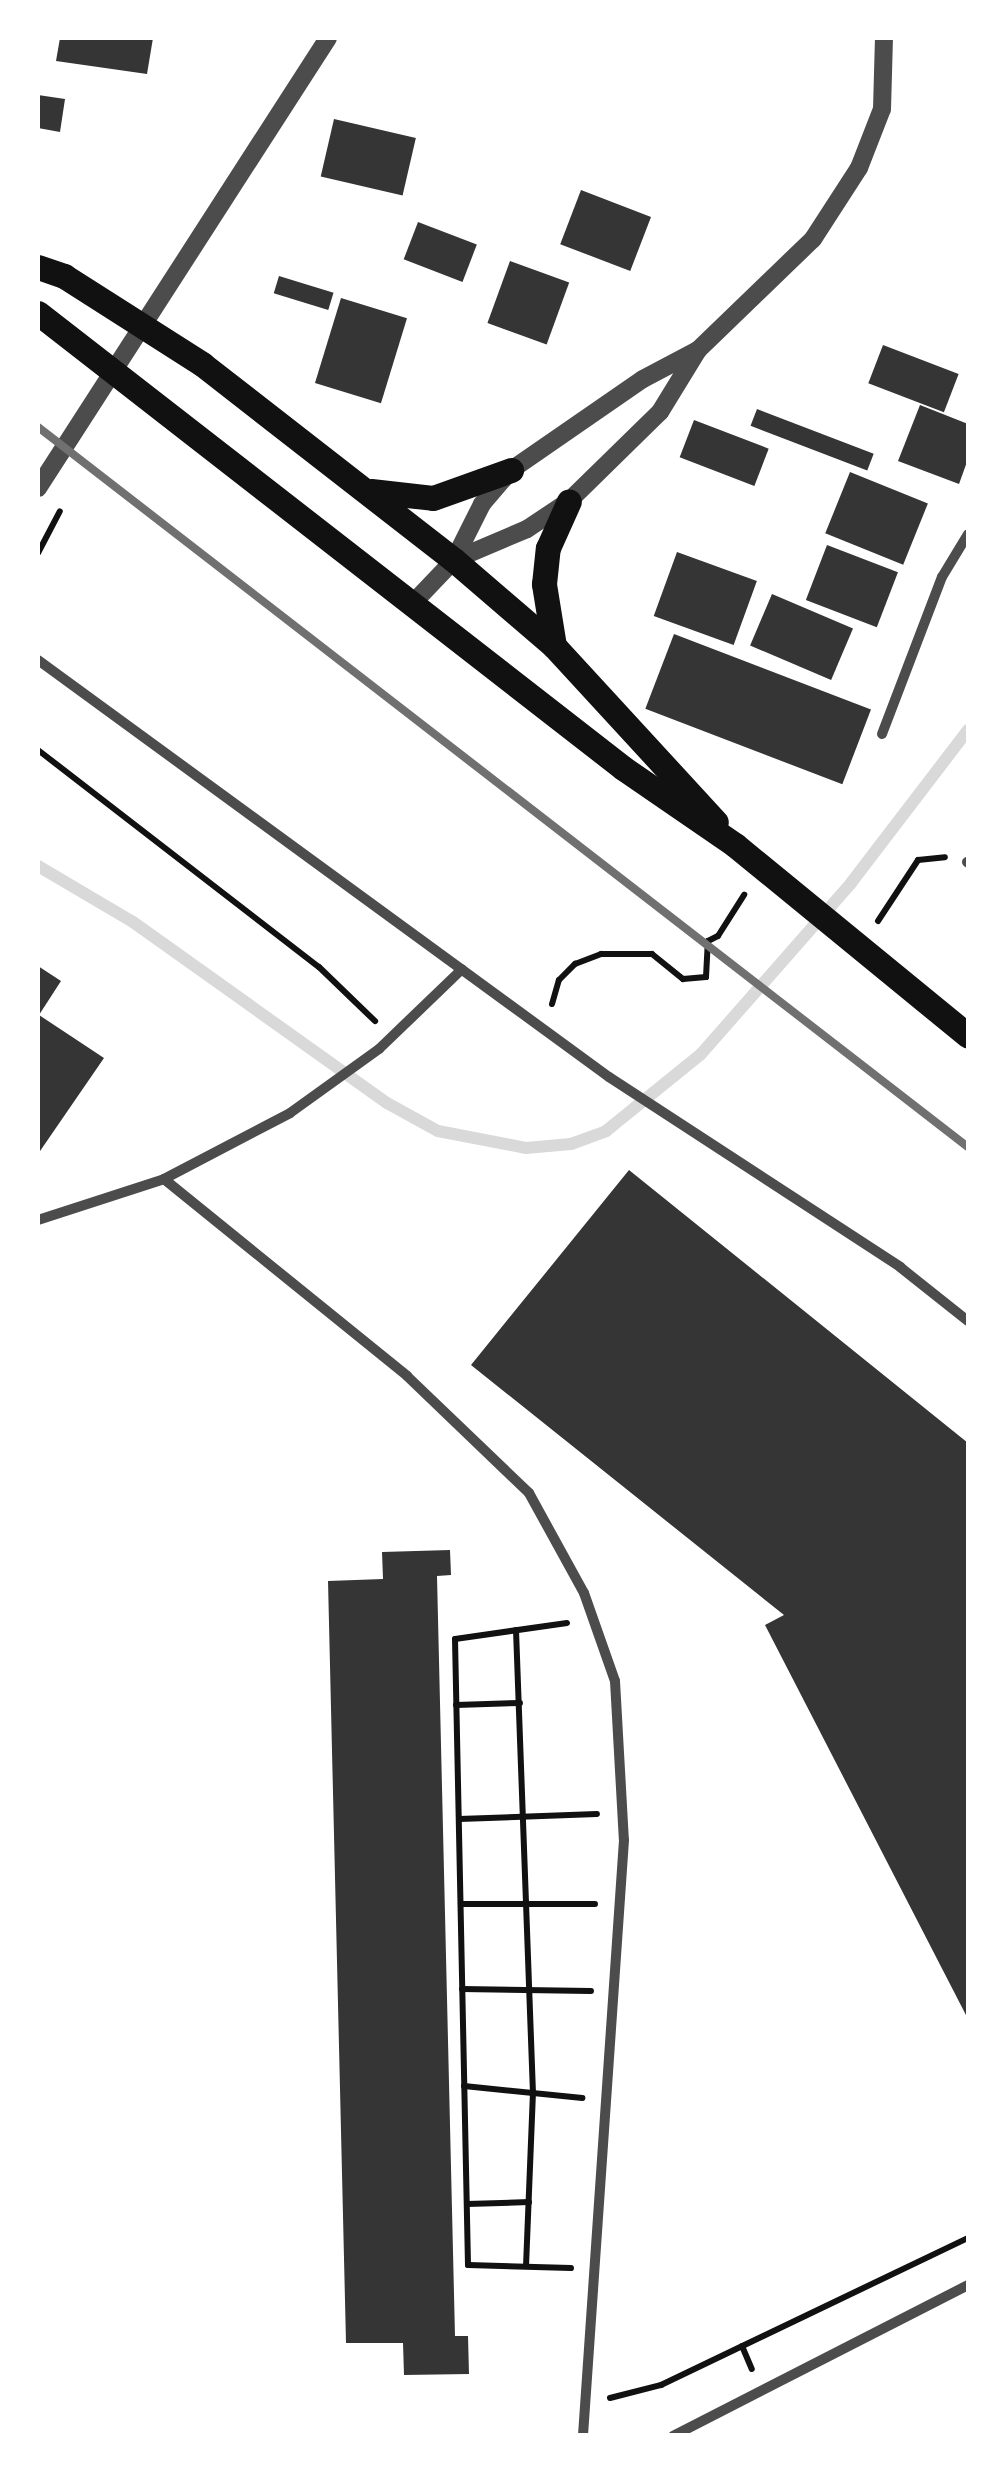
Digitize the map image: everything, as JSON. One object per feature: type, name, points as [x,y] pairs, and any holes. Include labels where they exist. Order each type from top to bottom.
[{"type":"main road","points":[[38,267],[64,276],[202,364],[454,560],[554,646],[735,845]]},
{"type":"main road","points":[[38,313],[416,601],[624,768],[735,845],[968,1036]]},
{"type":"main road","points":[[366,490],[433,498],[511,470]]},
{"type":"main road","points":[[554,646],[544,584],[548,548],[568,501]]},
{"type":"street","points":[[38,488],[328,38]]},
{"type":"street","points":[[454,560],[527,529],[568,501],[660,412],[698,350],[813,239],[859,168],[882,109],[884,38]]},
{"type":"street","points":[[416,601],[454,560],[466,530],[511,470],[643,378],[698,350]]},
{"type":"street","points":[[882,734],[942,576],[968,534]]},
{"type":"street","points":[[38,660],[609,1077],[900,1267],[968,1321]]},
{"type":"street","points":[[38,1220],[164,1179],[290,1113],[379,1049],[462,969]]},
{"type":"street","points":[[164,1179],[408,1376],[529,1493],[593,1619],[616,1682],[622,1813],[619,1904],[590,2268],[583,2436]]},
{"type":"street","points":[[673,2436],[968,2284]]},
{"type":"path","points":[[38,750],[319,967],[392,1037]]},
{"type":"path","points":[[870,956],[878,917],[918,860],[932,854],[968,863]]},
{"type":"path","points":[[544,1028],[559,980],[575,964],[601,954],[652,954],[683,979],[706,978],[708,940],[726,926],[767,871]]},
{"type":"path","points":[[590,2268],[468,2265],[455,1639],[593,1619]]},
{"type":"path","points":[[516,1630],[533,2092],[526,2266]]},
{"type":"path","points":[[456,1705],[520,1704]]},
{"type":"path","points":[[459,1819],[622,1813]]},
{"type":"path","points":[[461,1904],[619,1904]]},
{"type":"path","points":[[462,1990],[612,1992]]},
{"type":"path","points":[[464,2086],[603,2101]]},
{"type":"path","points":[[467,2204],[529,2202]]},
{"type":"path","points":[[584,2404],[661,2385],[968,2238]]},
{"type":"building","points":[[60,38],[153,38],[147,74],[56,61]]},
{"type":"building","points":[[38,95],[65,99],[60,132],[38,128]]},
{"type":"building","points":[[334,119],[416,138],[403,195],[321,176]]},
{"type":"building","points":[[581,190],[651,217],[630,271],[560,244]]},
{"type":"building","points":[[418,222],[477,245],[462,282],[404,259]]},
{"type":"building","points":[[510,261],[569,283],[547,345],[487,323]]},
{"type":"building","points":[[279,276],[334,293],[328,310],[274,293]]},
{"type":"building","points":[[341,298],[407,318],[381,403],[315,383]]},
{"type":"building","points":[[883,345],[959,374],[944,412],[868,383]]},
{"type":"building","points":[[920,405],[968,424],[968,459],[959,484],[898,461]]},
{"type":"building","points":[[757,409],[874,454],[867,471],[751,426]]},
{"type":"building","points":[[694,420],[769,449],[754,486],[680,457]]},
{"type":"building","points":[[850,472],[928,503],[903,565],[825,533]]},
{"type":"building","points":[[827,545],[898,572],[877,627],[806,600]]},
{"type":"building","points":[[677,552],[757,581],[734,645],[654,616]]},
{"type":"building","points":[[772,594],[853,628],[831,680],[750,646]]},
{"type":"building","points":[[674,634],[871,710],[842,784],[645,709]]},
{"type":"building","points":[[38,966],[61,981],[39,1015],[104,1058],[38,1154]]},
{"type":"building","points":[[629,1170],[968,1443],[968,2019],[765,1625],[784,1615],[471,1365]]},
{"type":"building","points":[[450,1550],[451,1575],[437,1576],[455,2336],[468,2336],[469,2374],[404,2375],[403,2343],[346,2343],[328,1581],[383,1579],[382,1552]]},
{"type":"waterway","points":[[38,866],[133,922],[387,1103],[438,1131],[526,1148],[571,1144],[606,1131],[701,1054],[851,883],[968,730]]},
{"type":"railway","points":[[38,427],[968,1147]]}]
